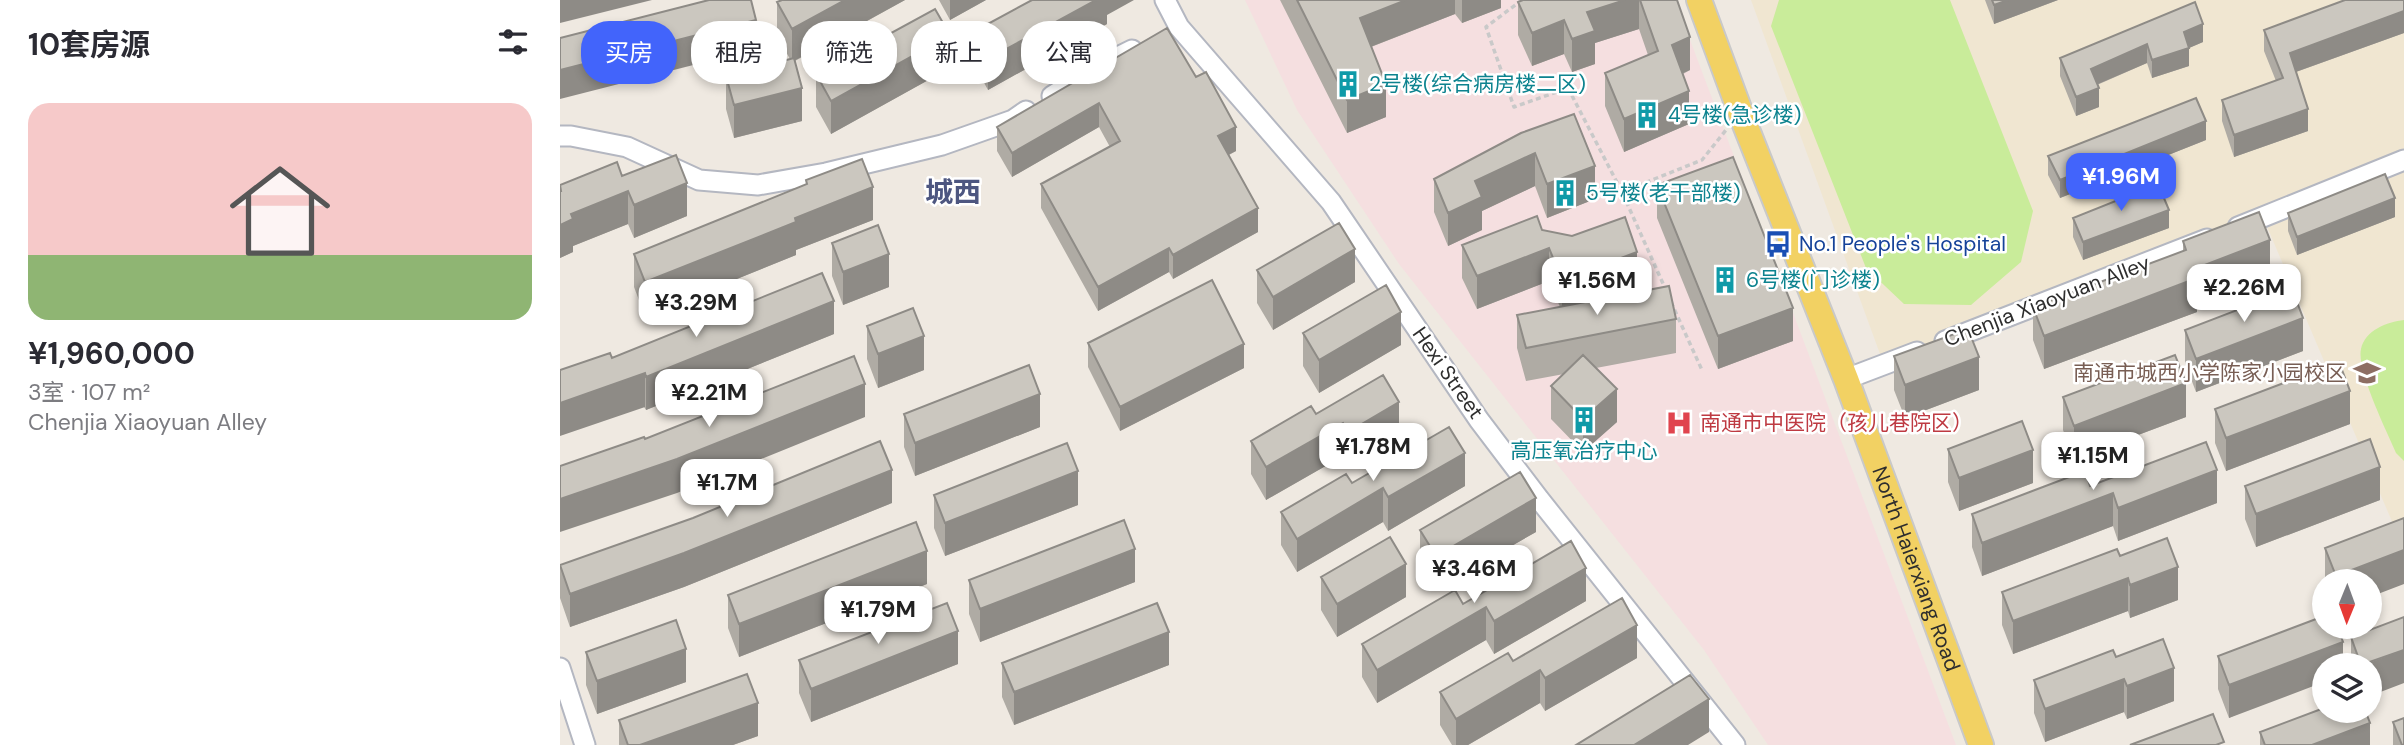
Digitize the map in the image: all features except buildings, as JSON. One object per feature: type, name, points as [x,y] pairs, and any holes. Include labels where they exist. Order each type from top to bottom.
[{"type":"main road","name":"North Haierxiang Road","points":[[1699,0],[1744,122],[1846,379],[1981,745]]},
{"type":"street","name":"Hexi Street","points":[[1165,0],[1180,27],[1331,202],[1479,420],[1735,745]]},
{"type":"street","points":[[560,136],[627,147],[699,180],[758,185],[852,167],[942,145],[1013,120],[1098,67],[1180,27]]},
{"type":"street","name":"Chenjia Xiaoyuan Alley","points":[[1846,379],[2404,160]]},
{"type":"street","points":[[560,668],[585,745]]},
{"type":"path","points":[[1522,0],[1486,27],[1514,107],[1568,88],[1622,192],[1702,370]]},
{"type":"path","points":[[1622,192],[1702,160],[1724,131],[1744,122]]},
{"type":"shaded area","name":"南通市中医院（孩儿巷院区）","points":[[1245,0],[1675,0],[1956,745],[1768,745],[1704,650],[1399,264],[1297,110]]},
{"type":"shaded area","points":[[1751,0],[2404,0],[2404,529],[2396,531],[2263,217],[1884,365]]},
{"type":"green space","points":[[1779,0],[1950,0],[2033,211],[2021,262],[1971,305],[1904,304],[1866,268],[1771,26]]},
{"type":"green space","points":[[2404,320],[2404,461],[2396,453],[2368,385],[2363,371],[2361,349],[2363,342],[2372,332],[2384,325]]},
{"type":"place","name":"2号楼(综合病房楼二区)","points":[[1348,84]]},
{"type":"place","name":"4号楼(急诊楼)","points":[[1647,115]]},
{"type":"place","name":"5号楼(老干部楼)","points":[[1565,193]]},
{"type":"place","name":"No.1 People's Hospital","points":[[1778,244]]},
{"type":"place","name":"6号楼(门诊楼)","points":[[1725,280]]},
{"type":"place","name":"南通市城西小学陈家小园校区","points":[[2367,373]]},
{"type":"place","name":"高压氧治疗中心","points":[[1584,420]]},
{"type":"place","name":"南通市中医院（孩儿巷院区）","points":[[1679,423]]},
{"type":"district","name":"城西","points":[[953,192]]}]
